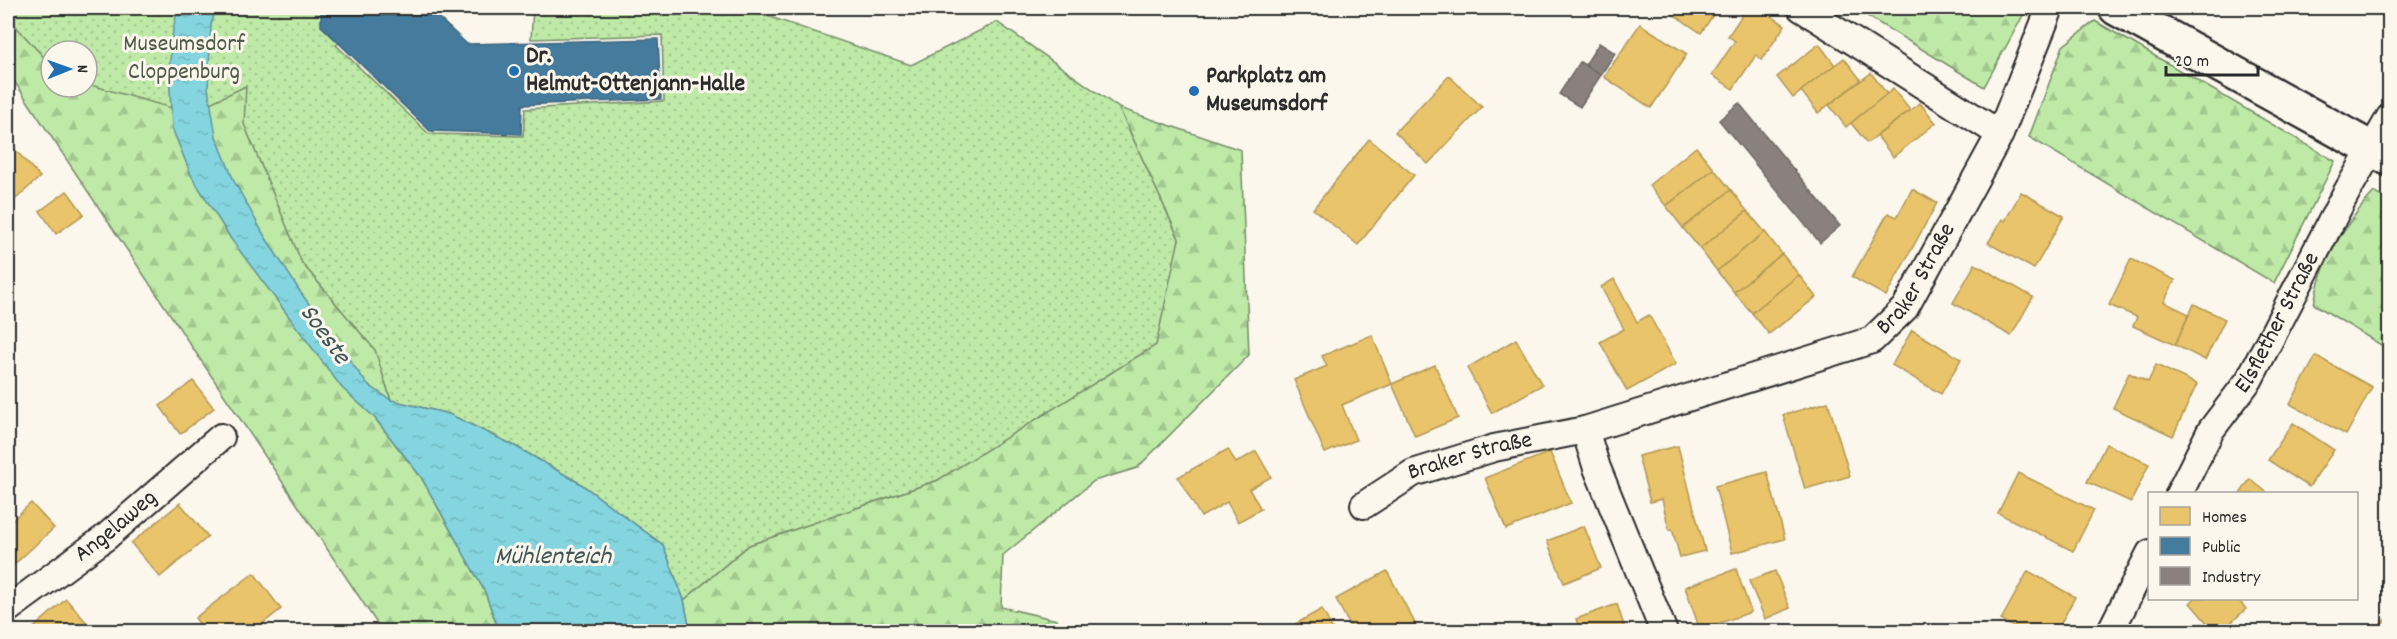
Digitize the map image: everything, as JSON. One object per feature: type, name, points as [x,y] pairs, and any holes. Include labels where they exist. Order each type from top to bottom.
[{"type":"street","points":[[1801,8],[2001,134]]},
{"type":"street","name":"Braker Straße","points":[[1364,505],[1413,473],[1494,448],[1585,430],[1872,340],[1905,308],[2001,134],[2050,8]]},
{"type":"street","points":[[2116,8],[2380,154]]},
{"type":"street","name":"Elsflether Straße","points":[[2180,492],[2211,430],[2249,380],[2339,205],[2380,154],[2390,117]]},
{"type":"street","points":[[1585,430],[1597,468],[1664,632]]},
{"type":"street","name":"Angelaweg","points":[[8,609],[106,537],[221,437]]},
{"type":"street","points":[[2110,632],[2148,557]]},
{"type":"green space","name":"Museumsdorf Cloppenburg","points":[[8,8],[250,8],[302,263],[376,350],[391,400],[374,417],[421,477],[485,592],[499,631],[382,631],[8,72]]},
{"type":"green space","name":"Museumsdorf Cloppenburg","points":[[8,8],[321,8],[322,26],[339,43],[336,45],[429,134],[523,136],[525,109],[664,101],[662,35],[531,39],[533,8],[744,8],[911,65],[997,22],[1119,108],[1179,239],[1156,345],[938,480],[749,545],[684,600],[663,545],[581,484],[515,446],[449,414],[391,400],[375,350],[302,263],[244,124],[246,86],[189,113],[99,87],[99,39],[39,39],[39,52],[8,18]]},
{"type":"green space","points":[[1854,8],[2027,8],[1984,87]]},
{"type":"green space","points":[[2095,21],[2335,161],[2274,283],[2029,137],[2063,46]]},
{"type":"green space","points":[[1119,108],[1241,150],[1249,355],[1137,468],[1094,481],[1003,555],[1001,607],[1057,620],[1070,631],[690,631],[684,600],[749,545],[938,480],[1179,239]]},
{"type":"green space","points":[[2374,192],[2389,201],[2389,350],[2314,304],[2322,274],[2336,244],[2344,230]]},
{"type":"water","name":"Mühlenteich","points":[[178,8],[216,8],[211,25],[208,88],[216,136],[234,181],[264,235],[301,293],[367,384],[391,400],[449,414],[515,446],[581,484],[663,545],[684,600],[690,631],[499,631],[485,592],[421,477],[374,417],[342,388],[231,239],[192,177],[172,128],[169,71],[173,29]]},
{"type":"building: Homes","points":[[1669,8],[1718,8],[1701,33],[1667,10]]},
{"type":"building: Homes","points":[[1747,8],[1759,8],[1785,25],[1762,60],[1756,55],[1733,89],[1712,75],[1735,41],[1728,36]]},
{"type":"building: Homes","points":[[1640,24],[1687,54],[1651,108],[1604,77]]},
{"type":"building: Homes","points":[[1819,44],[1835,65],[1793,98],[1777,77]]},
{"type":"building: Homes","points":[[1844,58],[1861,80],[1818,113],[1801,91]]},
{"type":"building: Homes","points":[[1871,73],[1887,94],[1846,127],[1829,105]]},
{"type":"building: Homes","points":[[1449,76],[1482,107],[1428,164],[1395,132]]},
{"type":"building: Homes","points":[[1893,89],[1910,110],[1867,143],[1851,123]]},
{"type":"building: Homes","points":[[1920,103],[1936,123],[1893,157],[1877,136]]},
{"type":"building: Homes","points":[[1369,139],[1414,175],[1358,245],[1313,209]]},
{"type":"building: Homes","points":[[11,145],[40,177],[8,206],[8,149]]},
{"type":"building: Homes","points":[[1696,147],[1714,169],[1666,206],[1649,185]]},
{"type":"building: Homes","points":[[1714,169],[1731,190],[1683,228],[1666,206]]},
{"type":"building: Homes","points":[[1912,189],[1937,203],[1886,296],[1852,277],[1888,213],[1897,217]]},
{"type":"building: Homes","points":[[1731,190],[1747,211],[1700,249],[1683,228]]},
{"type":"building: Homes","points":[[67,191],[84,214],[56,234],[40,211]]},
{"type":"building: Homes","points":[[2021,192],[2064,216],[2034,269],[1988,243],[2002,219],[2005,221]]},
{"type":"building: Homes","points":[[1747,211],[1765,232],[1717,271],[1700,249]]},
{"type":"building: Homes","points":[[1765,232],[1782,254],[1734,292],[1717,271]]},
{"type":"building: Homes","points":[[1782,254],[1799,275],[1752,313],[1734,292]]},
{"type":"building: Homes","points":[[2131,259],[2175,280],[2164,302],[2189,314],[2175,345],[2133,326],[2137,317],[2109,305]]},
{"type":"building: Homes","points":[[1975,264],[2033,297],[2011,336],[1953,303]]},
{"type":"building: Homes","points":[[1799,275],[1816,297],[1769,334],[1752,313]]},
{"type":"building: Homes","points":[[1614,279],[1637,322],[1649,315],[1676,364],[1627,391],[1600,342],[1624,329],[1601,287]]},
{"type":"building: Homes","points":[[2194,304],[2225,319],[2205,360],[2175,345]]},
{"type":"building: Homes","points":[[1912,330],[1961,359],[1941,394],[1892,365]]},
{"type":"building: Homes","points":[[1372,335],[1392,384],[1342,405],[1356,440],[1325,453],[1294,380],[1327,366],[1322,356]]},
{"type":"building: Homes","points":[[1516,339],[1542,385],[1492,413],[1467,368]]},
{"type":"building: Homes","points":[[2316,356],[2372,387],[2346,435],[2290,404]]},
{"type":"building: Homes","points":[[1435,365],[1458,418],[1415,436],[1392,384]]},
{"type":"building: Homes","points":[[2156,365],[2197,384],[2173,436],[2113,408],[2129,373],[2148,382]]},
{"type":"building: Homes","points":[[193,381],[214,408],[180,434],[160,406]]},
{"type":"building: Homes","points":[[1828,402],[1850,476],[1805,489],[1783,415]]},
{"type":"building: Homes","points":[[2293,423],[2334,450],[2309,487],[2268,460]]},
{"type":"building: Homes","points":[[2106,444],[2149,464],[2131,502],[2087,482]]},
{"type":"building: Homes","points":[[1678,446],[1705,551],[1680,557],[1672,529],[1669,530],[1662,499],[1650,502],[1638,456]]},
{"type":"building: Homes","points":[[1228,449],[1236,463],[1256,451],[1271,477],[1249,489],[1261,509],[1238,522],[1227,502],[1201,517],[1178,477]]},
{"type":"building: Homes","points":[[1550,452],[1571,503],[1506,529],[1485,478]]},
{"type":"building: Homes","points":[[1767,472],[1785,539],[1732,553],[1715,486]]},
{"type":"building: Homes","points":[[2018,473],[2094,510],[2073,551],[1998,513]]},
{"type":"building: Homes","points":[[2250,479],[2266,492],[2241,492]]},
{"type":"building: Homes","points":[[31,503],[54,528],[8,570],[8,524]]},
{"type":"building: Homes","points":[[180,503],[208,537],[160,577],[131,543]]},
{"type":"building: Homes","points":[[1584,526],[1601,568],[1564,583],[1547,541]]},
{"type":"building: Homes","points":[[1736,569],[1751,612],[1700,630],[1685,587]]},
{"type":"building: Homes","points":[[1387,571],[1416,625],[1405,632],[1353,632],[1336,599]]},
{"type":"building: Homes","points":[[1775,571],[1790,608],[1765,619],[1749,581]]},
{"type":"building: Homes","points":[[2028,571],[2075,597],[2056,632],[2022,632],[2001,620]]},
{"type":"building: Homes","points":[[254,573],[281,609],[252,632],[205,632],[195,618]]},
{"type":"building: Homes","points":[[66,599],[95,632],[29,632]]},
{"type":"building: Homes","points":[[2193,600],[2239,600],[2246,609],[2221,632],[2215,632],[2190,603]]},
{"type":"building: Homes","points":[[1617,604],[1626,632],[1580,632],[1576,619]]},
{"type":"building: Homes","points":[[1322,609],[1334,632],[1281,632]]},
{"type":"building: Homes","points":[[2386,619],[2390,624],[2390,632],[2371,632]]},
{"type":"building: Public","name":"Dr. Helmut-Ottenjann-Halle","points":[[321,8],[428,8],[467,44],[658,39],[661,99],[522,105],[521,134],[430,131],[321,26]]},
{"type":"building: Industry","points":[[1599,43],[1615,53],[1601,75],[1585,65]]},
{"type":"building: Industry","points":[[1580,62],[1601,75],[1580,107],[1559,94]]},
{"type":"building: Industry","points":[[1739,103],[1840,226],[1820,243],[1719,120]]},
{"type":"place","name":"Dr. Helmut-Ottenjann-Halle","points":[[514,71]]},
{"type":"place","name":"Parkplatz am Museumsdorf","points":[[1194,91]]},
{"type":"water label","name":"Soeste","points":[[324,335]]}]
